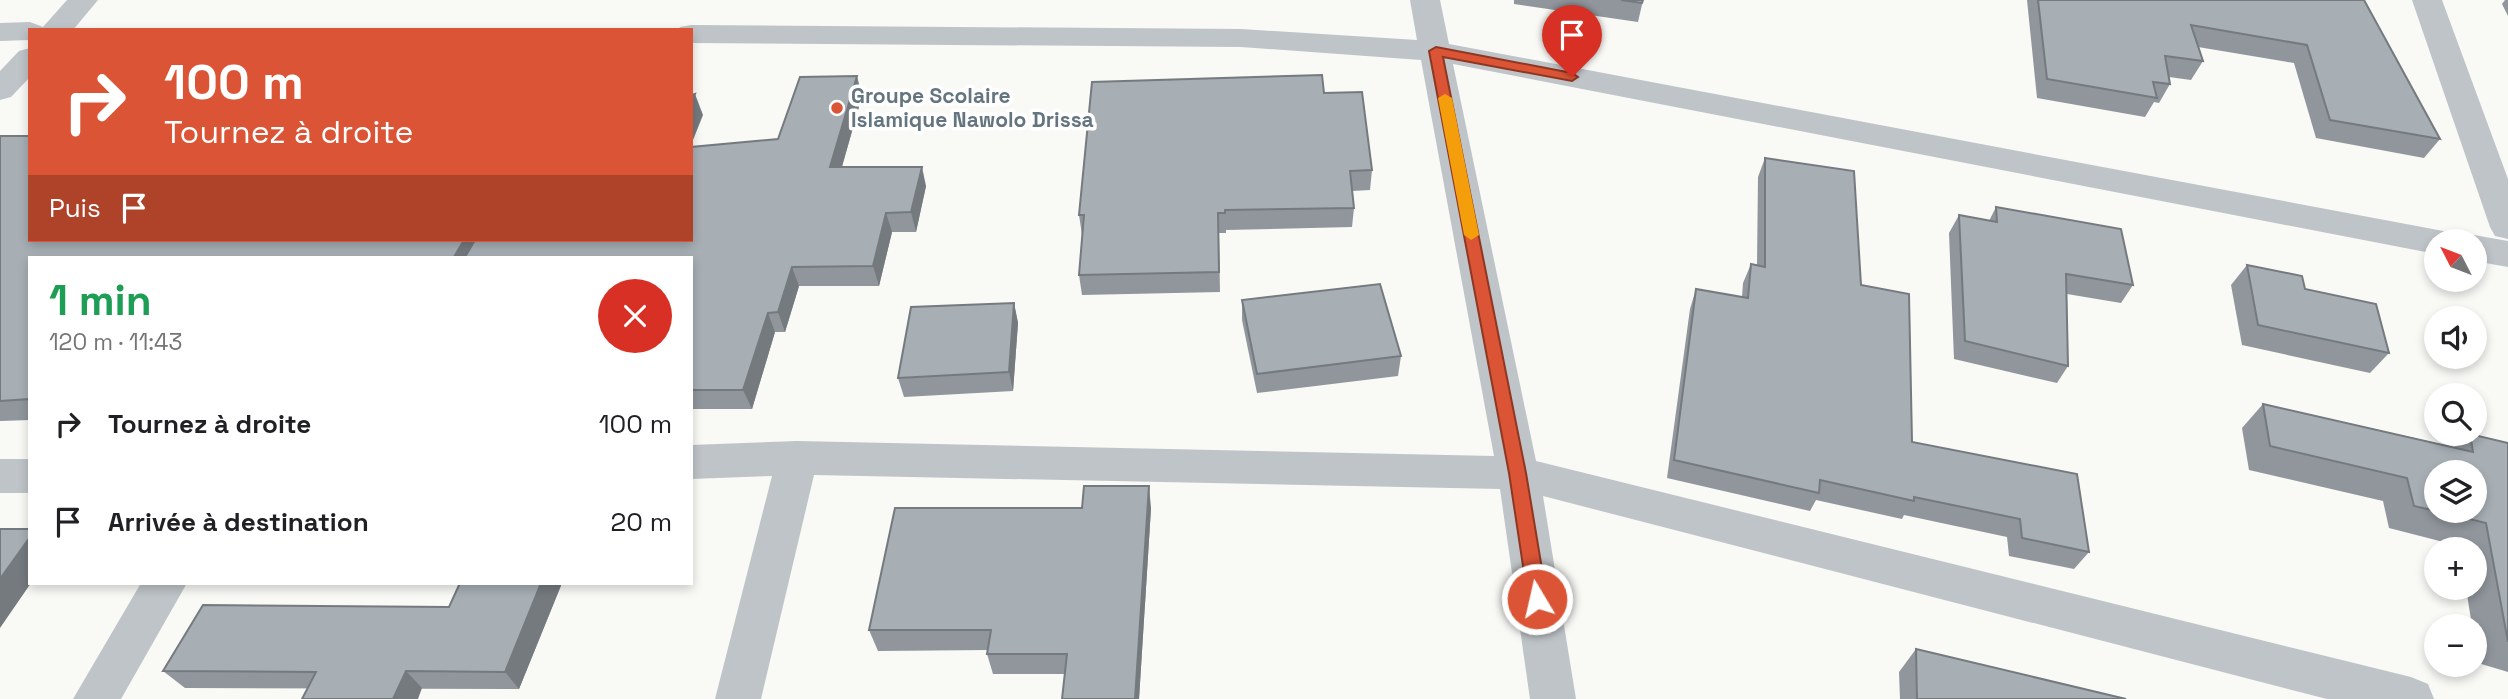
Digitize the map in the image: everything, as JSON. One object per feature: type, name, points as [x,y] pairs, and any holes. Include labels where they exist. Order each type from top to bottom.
[{"type":"street","points":[[57,28],[83,0]]},
{"type":"street","points":[[1425,0],[1518,473],[1553,699]]},
{"type":"street","points":[[2427,0],[2508,227]]},
{"type":"street","points":[[0,32],[28,31]]},
{"type":"street","points":[[693,34],[1241,38],[1436,51],[2424,239]]},
{"type":"street","points":[[0,90],[28,60]]},
{"type":"street","points":[[2487,250],[2508,254]]},
{"type":"street","points":[[738,699],[797,458]]},
{"type":"street","points":[[693,462],[797,458],[1518,473],[2411,699]]},
{"type":"street","points":[[0,476],[28,476]]},
{"type":"street","points":[[96,699],[164,585]]},
{"type":"building","points":[[1621,0],[1643,0],[1642,3]]},
{"type":"building","points":[[2038,0],[2364,0],[2440,139],[2330,120],[2307,45],[2191,25],[2203,61],[2165,56],[2170,84],[2153,82],[2157,98],[2047,79]]},
{"type":"building","points":[[1322,75],[1324,93],[1362,92],[1372,170],[1350,171],[1354,208],[1225,210],[1225,213],[1218,213],[1219,272],[1079,275],[1084,215],[1079,215],[1092,82]]},
{"type":"building","points":[[857,76],[830,167],[922,167],[911,212],[886,213],[873,266],[792,267],[778,312],[768,313],[743,390],[693,390],[693,256],[466,256],[474,242],[693,242],[693,147],[778,139],[800,77]]},
{"type":"building","points":[[0,136],[28,136],[28,242],[463,242],[455,256],[28,256],[28,399],[0,401]]},
{"type":"building","points":[[1765,158],[1854,171],[1861,285],[1909,294],[1912,442],[2077,474],[2089,552],[2022,538],[2020,519],[1914,497],[1914,501],[1820,480],[1819,493],[1674,460],[1696,289],[1748,298],[1751,264],[1765,267]]},
{"type":"building","points":[[1996,207],[2121,229],[2133,285],[2066,274],[2068,366],[1965,341],[1959,215],[1997,222]]},
{"type":"building","points":[[2247,265],[2302,276],[2305,289],[2376,304],[2389,353],[2258,325]]},
{"type":"building","points":[[1380,284],[1401,356],[1257,374],[1242,300]]},
{"type":"building","points":[[1014,303],[1009,372],[898,378],[911,307]]},
{"type":"building","points":[[2263,404],[2424,441],[2424,446],[2447,446],[2473,452],[2472,446],[2487,446],[2487,438],[2508,443],[2508,642],[2486,523],[2487,460],[2424,460],[2424,508],[2414,506],[2407,478],[2270,446]]},
{"type":"building","points":[[1084,486],[1149,486],[1135,699],[1062,699],[1067,654],[987,654],[991,630],[869,630],[895,508],[1082,508]]},
{"type":"building","points":[[0,529],[28,529],[28,540],[0,579]]},
{"type":"building","points":[[459,585],[540,585],[505,672],[406,671],[393,699],[302,699],[316,672],[163,671],[203,605],[449,607]]},
{"type":"building","points":[[1916,649],[2126,699],[1917,699]]},
{"type":"slow traffic","points":[[1445,98],[1471,235]]},
{"type":"place","name":"Groupe Scolaire Islamique Nawolo Drissa","points":[[837,108]]},
{"type":"route","points":[[1537,599],[1518,473],[1436,51],[1572,77]]}]
